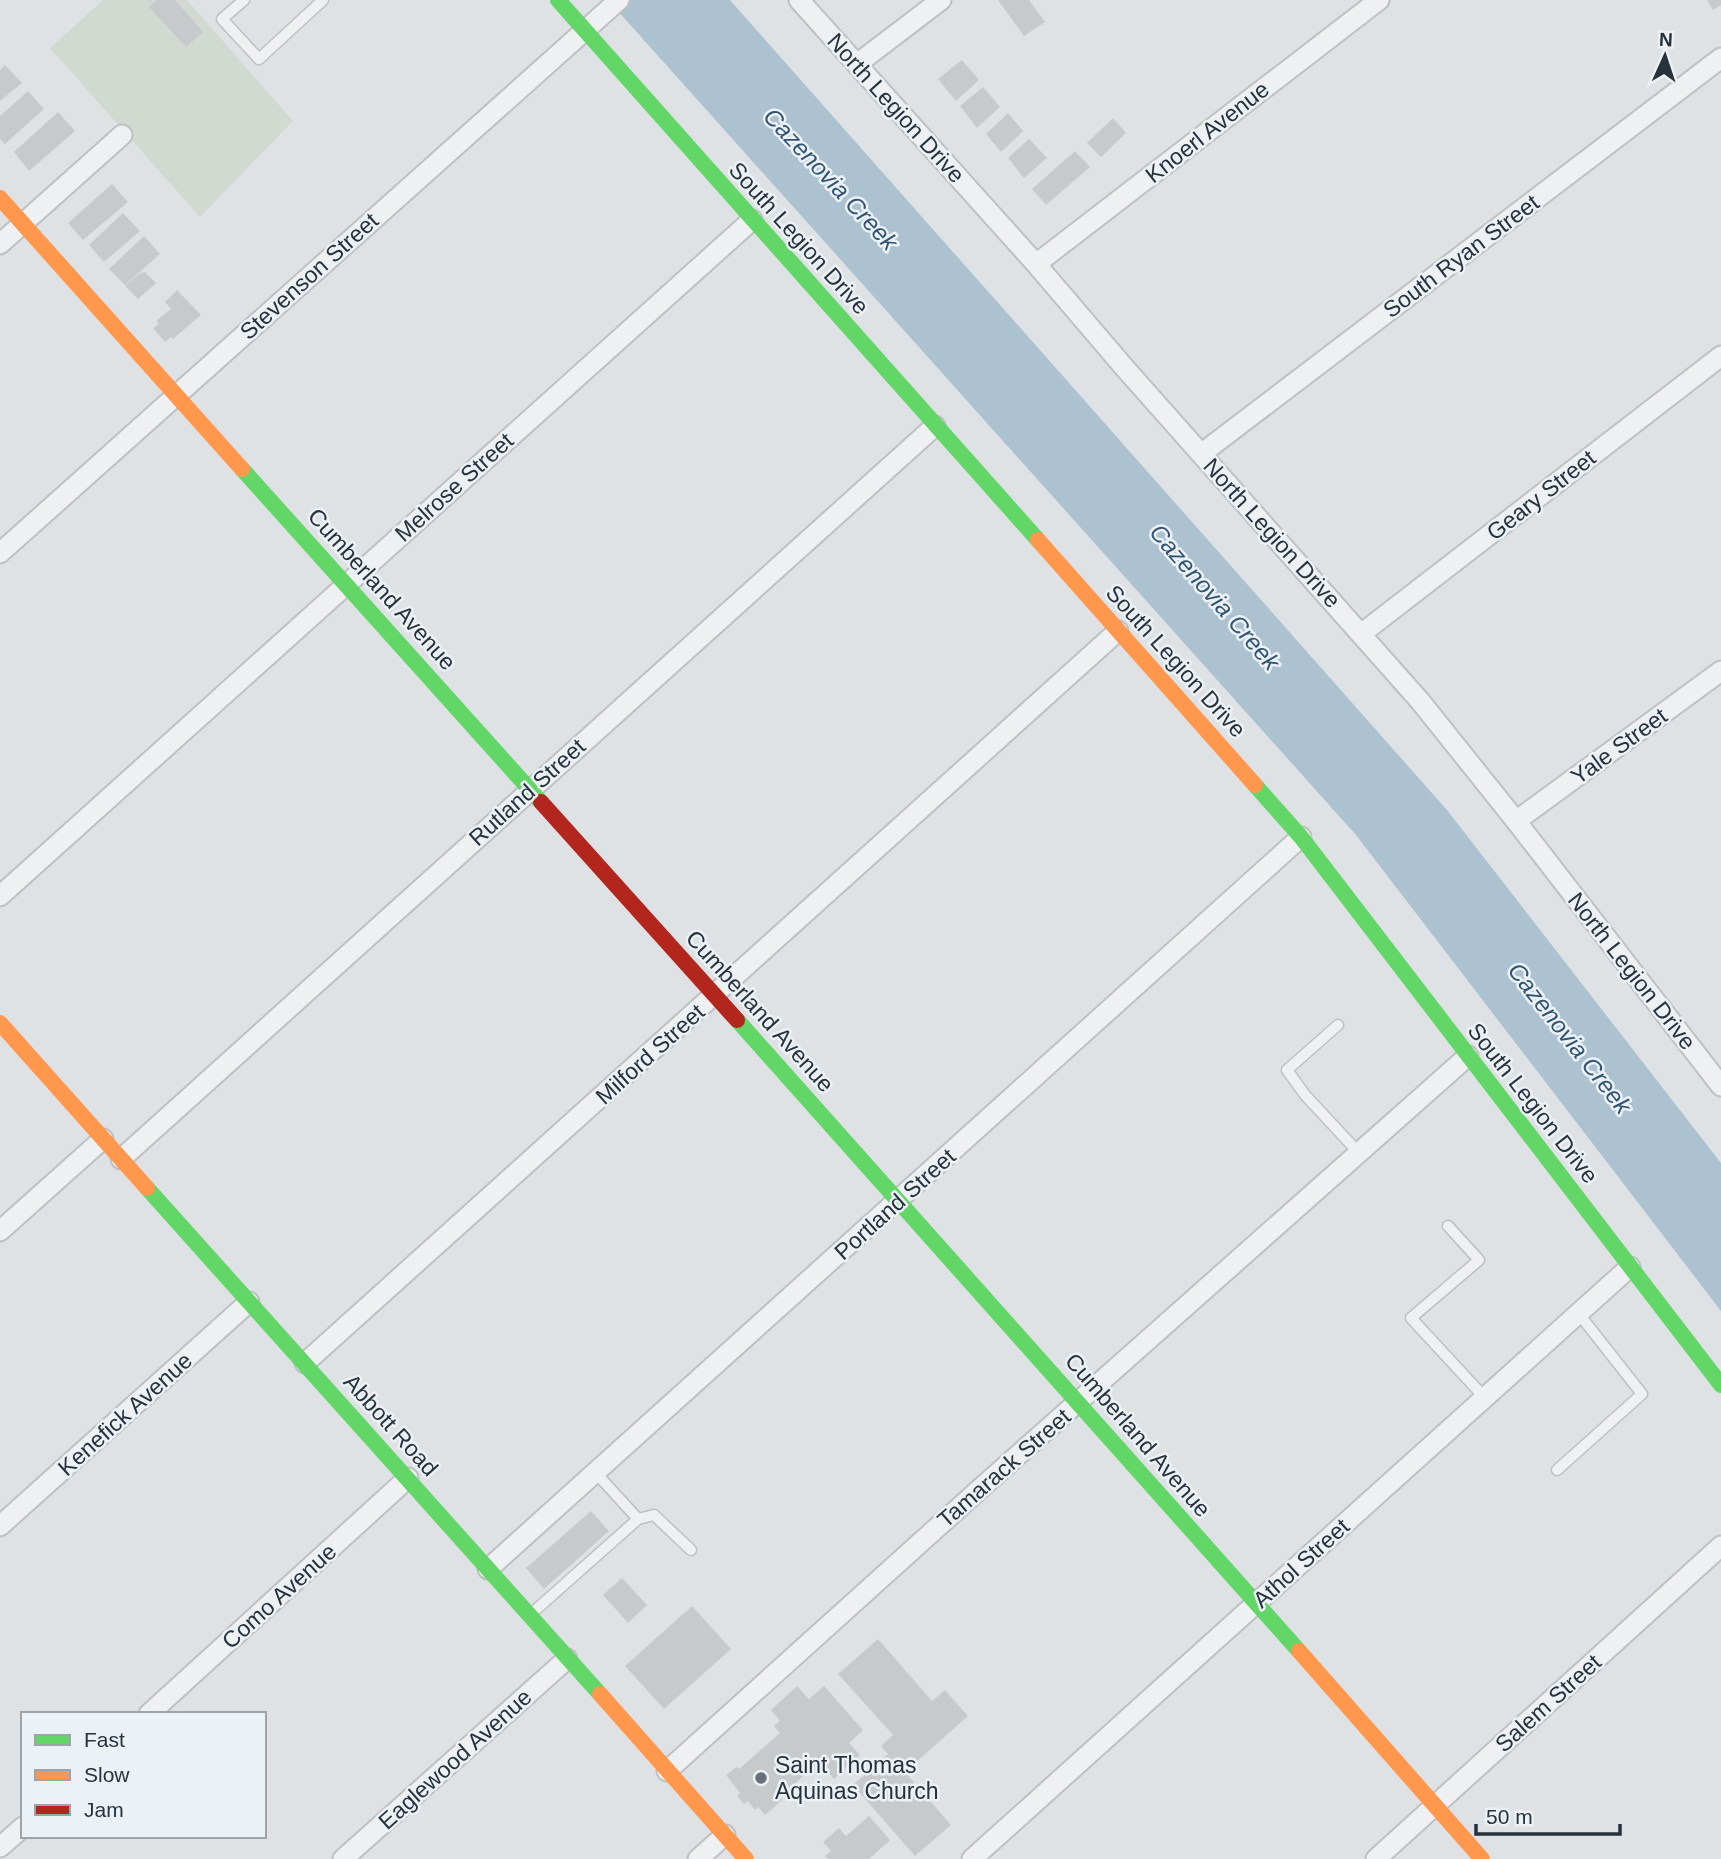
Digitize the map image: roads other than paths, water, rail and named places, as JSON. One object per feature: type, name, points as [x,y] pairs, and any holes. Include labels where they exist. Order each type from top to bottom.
[{"type":"street","name":"South Legion Drive","points":[[558,0],[590,26],[752,220],[1301,837],[1721,1385]]},
{"type":"street","name":"Stevenson Street","points":[[0,553],[620,0]]},
{"type":"street","name":"North Legion Drive","points":[[799,0],[1036,264],[1420,702],[1719,1079]]},
{"type":"street","points":[[857,64],[941,0]]},
{"type":"street","name":"Knoerl Avenue","points":[[1036,264],[1378,0]]},
{"type":"street","name":"South Ryan Street","points":[[1202,454],[1721,58]]},
{"type":"street","points":[[0,244],[122,135]]},
{"type":"street","name":"Cumberland Avenue","points":[[0,198],[899,1200],[1482,1859]]},
{"type":"street","name":"Melrose Street","points":[[0,896],[752,220]]},
{"type":"street","name":"Geary Street","points":[[1361,634],[1721,356]]},
{"type":"street","name":"Rutland Street","points":[[121,1159],[935,426]]},
{"type":"street","name":"Milford Street","points":[[305,1363],[1118,631]]},
{"type":"street","name":"Yale Street","points":[[1516,821],[1721,671]]},
{"type":"street","name":"Portland Street","points":[[488,1569],[1301,837]]},
{"type":"street","name":"Abbott Road","points":[[0,1023],[746,1859]]},
{"type":"street","name":"Tamarack Street","points":[[667,1771],[1468,1056]]},
{"type":"street","points":[[0,1231],[103,1139]]},
{"type":"street","name":"Athol Street","points":[[972,1859],[1630,1267]]},
{"type":"street","name":"Kenefick Avenue","points":[[0,1526],[249,1302]]},
{"type":"street","name":"Como Avenue","points":[[151,1712],[408,1478]]},
{"type":"street","name":"Salem Street","points":[[1376,1859],[1721,1546]]},
{"type":"street","name":"Eaglewood Avenue","points":[[343,1859],[568,1659]]},
{"type":"street","points":[[0,1847],[21,1829]]},
{"type":"street","points":[[698,1859],[725,1835]]},
{"type":"lane","points":[[244,0],[222,19],[259,59],[323,0]]},
{"type":"lane","points":[[1338,1025],[1287,1070],[1359,1153]]},
{"type":"lane","points":[[1448,1226],[1479,1260],[1410,1318],[1485,1398]]},
{"type":"lane","points":[[1557,1470],[1642,1394],[1579,1314]]},
{"type":"lane","points":[[596,1473],[638,1519]]},
{"type":"lane","points":[[530,1615],[638,1519],[654,1515],[691,1550]]},
{"type":"water","name":"Cazenovia Creek","points":[[608,0],[730,0],[1447,810],[1721,1163],[1721,1311],[1356,835]]},
{"type":"place","name":"Saint Thomas Aquinas Church","points":[[761,1778]]}]
